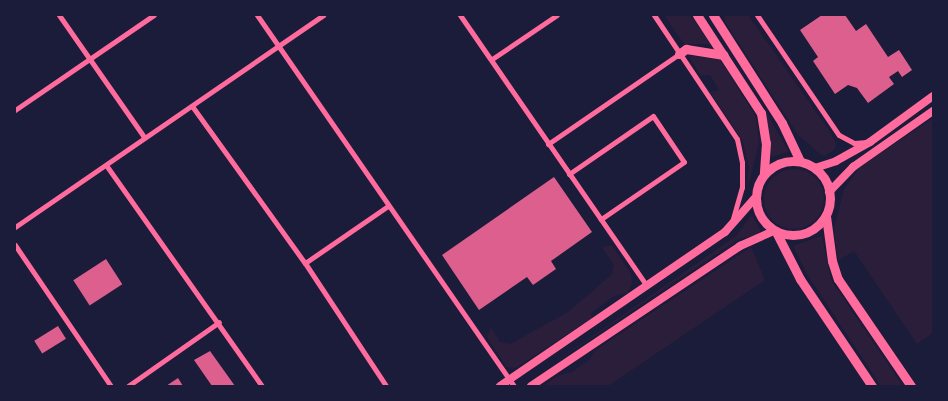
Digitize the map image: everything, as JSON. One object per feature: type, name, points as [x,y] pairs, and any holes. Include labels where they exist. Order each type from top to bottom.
[{"type":"main road","points":[[500,386],[511,383],[725,232],[755,198],[764,174],[766,143],[762,113],[697,15]]},
{"type":"main road","points":[[713,15],[782,123],[800,161]]},
{"type":"main road","points":[[720,25],[721,15]]},
{"type":"main road","points":[[679,54],[686,49],[724,55]]},
{"type":"main road","points":[[815,168],[836,161],[870,142],[933,96]]},
{"type":"main road","points":[[830,192],[853,167],[933,111]]},
{"type":"main road","points":[[764,174],[780,163],[800,161],[815,168],[827,183],[830,192],[826,216],[832,261],[838,279],[912,386]]},
{"type":"main road","points":[[755,198],[761,218],[775,231],[800,279],[872,386]]},
{"type":"main road","points":[[532,386],[740,246],[775,231],[787,235],[804,234],[819,225],[826,216]]},
{"type":"street","points":[[59,15],[144,137]]},
{"type":"street","points":[[15,110],[154,15]]},
{"type":"street","points":[[257,15],[511,383]]},
{"type":"street","points":[[15,227],[323,15]]},
{"type":"street","points":[[460,15],[648,287]]},
{"type":"street","points":[[492,59],[557,15]]},
{"type":"street","points":[[654,15],[737,140],[742,162],[742,187],[732,223],[725,232]]},
{"type":"street","points":[[757,15],[839,136],[854,143],[870,142]]},
{"type":"street","points":[[548,144],[679,54]]},
{"type":"street","points":[[192,106],[305,263],[386,386]]},
{"type":"street","points":[[569,174],[653,116],[684,162],[600,219]]},
{"type":"street","points":[[106,165],[219,322],[262,386]]},
{"type":"street","points":[[305,263],[388,206]]},
{"type":"street","points":[[15,245],[111,386]]},
{"type":"street","points":[[128,386],[219,322]]},
{"type":"shaded area","points":[[664,15],[690,15],[711,44],[684,44]]},
{"type":"shaded area","points":[[724,15],[748,15],[828,129],[836,143],[835,149],[825,156],[798,135],[725,22]]},
{"type":"shaded area","points":[[688,55],[720,60],[756,117],[759,143],[747,189],[749,167],[742,140],[710,92],[719,90],[710,75],[701,76]]},
{"type":"shaded area","points":[[764,108],[789,152],[771,157]]},
{"type":"shaded area","points":[[933,118],[933,333],[917,344],[854,251],[838,261],[834,229],[844,189],[859,168]]},
{"type":"shaded area","points":[[788,169],[800,169],[811,174],[819,182],[824,193],[822,211],[811,224],[800,229],[788,229],[777,224],[769,216],[764,205],[764,193],[769,182],[777,174]]},
{"type":"shaded area","points":[[752,214],[762,234],[739,239],[529,380],[736,236]]},
{"type":"shaded area","points":[[822,236],[831,280],[903,386],[881,386],[807,274],[793,246]]},
{"type":"shaded area","points":[[612,245],[631,274],[632,283],[628,293],[614,296],[591,313],[592,318],[516,368],[506,367],[487,337],[491,327],[500,342],[510,344],[568,312],[612,274],[614,265],[602,247]]},
{"type":"shaded area","points":[[751,247],[765,280],[608,386],[543,386],[557,376],[572,372],[590,359],[594,351]]},
{"type":"building","points":[[822,15],[845,15],[856,31],[866,24],[888,57],[899,50],[912,70],[902,77],[898,71],[889,77],[894,84],[868,103],[857,88],[848,85],[835,94],[813,61],[818,57],[800,30]]},
{"type":"building","points":[[554,177],[592,232],[551,261],[556,269],[533,285],[527,277],[479,310],[442,255]]},
{"type":"building","points":[[106,259],[122,284],[90,305],[73,280]]},
{"type":"building","points":[[58,326],[66,339],[42,354],[34,341]]},
{"type":"building","points":[[210,351],[235,386],[212,386],[194,360]]},
{"type":"building","points":[[178,378],[183,386],[166,386]]}]
